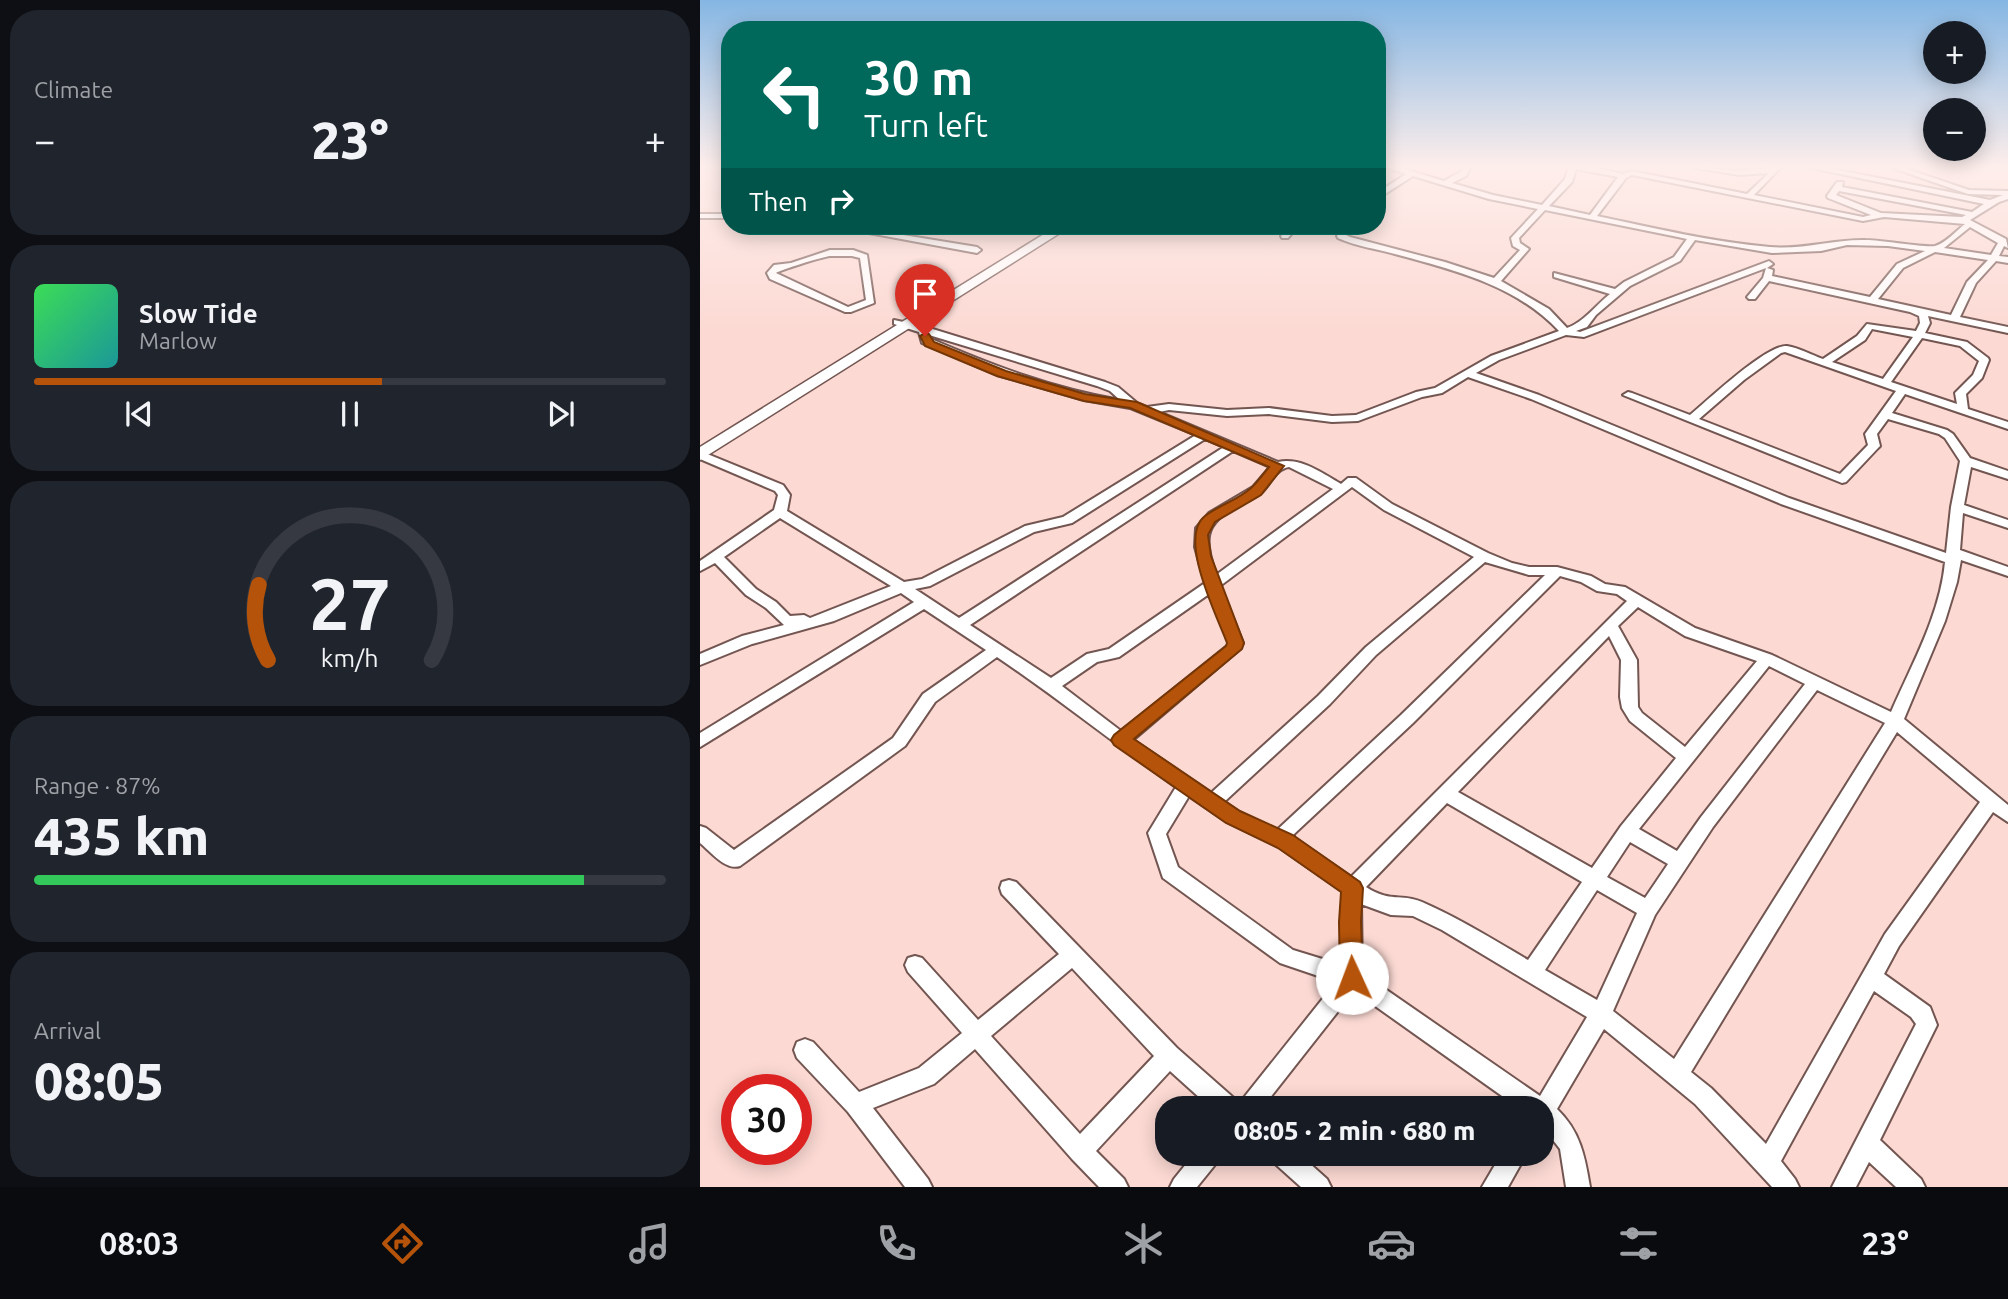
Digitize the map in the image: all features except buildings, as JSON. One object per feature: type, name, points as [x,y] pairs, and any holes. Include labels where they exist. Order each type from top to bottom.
[{"type":"highway","points":[[700,455],[1039,235]]},
{"type":"highway","points":[[700,444],[1050,235]]},
{"type":"street","points":[[1496,282],[1525,249],[1516,244],[1515,238],[1530,222]]},
{"type":"street","points":[[1619,222],[1785,251],[1847,242],[1888,243],[2008,260]]},
{"type":"street","points":[[1872,301],[1900,266],[1937,249],[1959,235],[1966,222]]},
{"type":"street","points":[[1954,319],[1972,282],[2006,243],[1967,222]]},
{"type":"street","points":[[888,235],[977,250]]},
{"type":"street","points":[[1342,235],[1347,239],[1496,282],[1546,311],[1566,332],[1581,335],[1769,264],[1785,251]]},
{"type":"street","points":[[1147,410],[1169,407],[1227,413],[1269,411],[1332,419],[1358,418],[1420,394],[1438,391],[1495,358],[1587,322],[1592,313],[1627,284],[1677,260],[1693,237]]},
{"type":"street","points":[[853,253],[864,257],[871,301],[848,310],[773,277],[771,273],[777,267],[795,267],[817,255],[853,253]]},
{"type":"street","points":[[1752,298],[1767,278],[1769,264]]},
{"type":"street","points":[[1557,275],[1618,293]]},
{"type":"street","points":[[1767,278],[2008,330]]},
{"type":"street","points":[[1885,383],[1925,323],[1923,314],[1889,305]]},
{"type":"street","points":[[901,323],[1101,384],[1114,389],[1133,405]]},
{"type":"street","points":[[1825,362],[1861,338],[1870,326],[1963,344],[1984,360],[1978,376],[1960,393],[1963,410]]},
{"type":"street","points":[[923,329],[929,344],[1002,373],[1084,397],[1133,405],[1278,466]]},
{"type":"street","points":[[1692,419],[1740,378],[1778,350],[1786,349],[2008,426]]},
{"type":"street","points":[[1467,373],[1535,397],[1785,501],[2008,572]]},
{"type":"street","points":[[1628,395],[1842,479],[1874,446],[1871,434],[1903,389]]},
{"type":"street","points":[[1887,415],[1950,436],[1966,461],[2008,475]]},
{"type":"street","points":[[700,660],[747,640],[829,618],[902,587],[925,583],[1030,529],[1067,520],[1206,434]]},
{"type":"street","points":[[958,626],[1232,447]]},
{"type":"street","points":[[700,455],[779,488],[784,495],[780,512],[700,567]]},
{"type":"street","points":[[1677,1075],[1895,721],[1938,621],[1950,582],[1957,508],[1966,461]]},
{"type":"street","points":[[1121,740],[1233,649],[1236,643],[1203,556],[1201,535],[1204,525],[1256,492],[1278,466],[1284,463],[1299,466],[1341,489]]},
{"type":"street","points":[[1051,685],[1092,658],[1114,653],[1352,481],[1388,507],[1483,556],[1529,571],[1557,570],[1586,579],[1602,588],[1620,590],[1689,632],[1768,659],[1895,721],[2008,816]]},
{"type":"street","points":[[1957,508],[2008,524]]},
{"type":"street","points":[[780,512],[902,587],[1051,685],[1121,740],[1233,817],[1285,842],[1381,905],[1415,908],[1449,923],[1601,1014],[1703,1096],[1768,1163],[1787,1187]]},
{"type":"street","points":[[716,556],[751,592],[771,605],[787,621],[829,618]]},
{"type":"street","points":[[1211,803],[1324,699],[1370,651],[1483,556]]},
{"type":"street","points":[[1285,842],[1285,831],[1407,719],[1557,570]]},
{"type":"street","points":[[1258,1096],[1352,978],[1352,888],[1636,600]]},
{"type":"street","points":[[700,741],[923,603]]},
{"type":"street","points":[[1611,626],[1629,660],[1630,708],[1686,757]]},
{"type":"street","points":[[700,833],[734,860],[899,742],[929,698],[996,650]]},
{"type":"street","points":[[1531,972],[1627,831],[1768,659]]},
{"type":"street","points":[[1550,1096],[1601,1014],[1648,910],[1707,822],[1815,682]]},
{"type":"street","points":[[1186,786],[1157,833],[1170,872],[1287,957],[1352,978],[1520,1096]]},
{"type":"street","points":[[1445,793],[1648,910]]},
{"type":"street","points":[[1768,1163],[1892,940],[1991,801]]},
{"type":"street","points":[[1627,831],[1680,862]]},
{"type":"street","points":[[1009,888],[1170,1056],[1215,1096]]},
{"type":"street","points":[[856,1104],[926,1076],[1072,956]]},
{"type":"street","points":[[915,965],[1080,1151],[1116,1187]]},
{"type":"street","points":[[1844,1187],[1927,1025],[1919,1010],[1871,978]]},
{"type":"street","points":[[805,1050],[856,1104],[920,1187]]},
{"type":"street","points":[[1080,1151],[1170,1056]]},
{"type":"street","points":[[1554,1122],[1573,1146],[1578,1187]]},
{"type":"street","points":[[1866,1143],[1913,1187]]},
{"type":"street","points":[[1182,1187],[1199,1166]]},
{"type":"street","points":[[1295,1166],[1319,1187]]},
{"type":"street","points":[[1494,1187],[1508,1166]]},
{"type":"route","points":[[925,336],[929,344],[958,357],[1084,397],[1133,405],[1278,466],[1256,492],[1209,519],[1201,535],[1203,556],[1236,643],[1233,649],[1121,740],[1233,817],[1285,842],[1352,888],[1352,978]]}]
